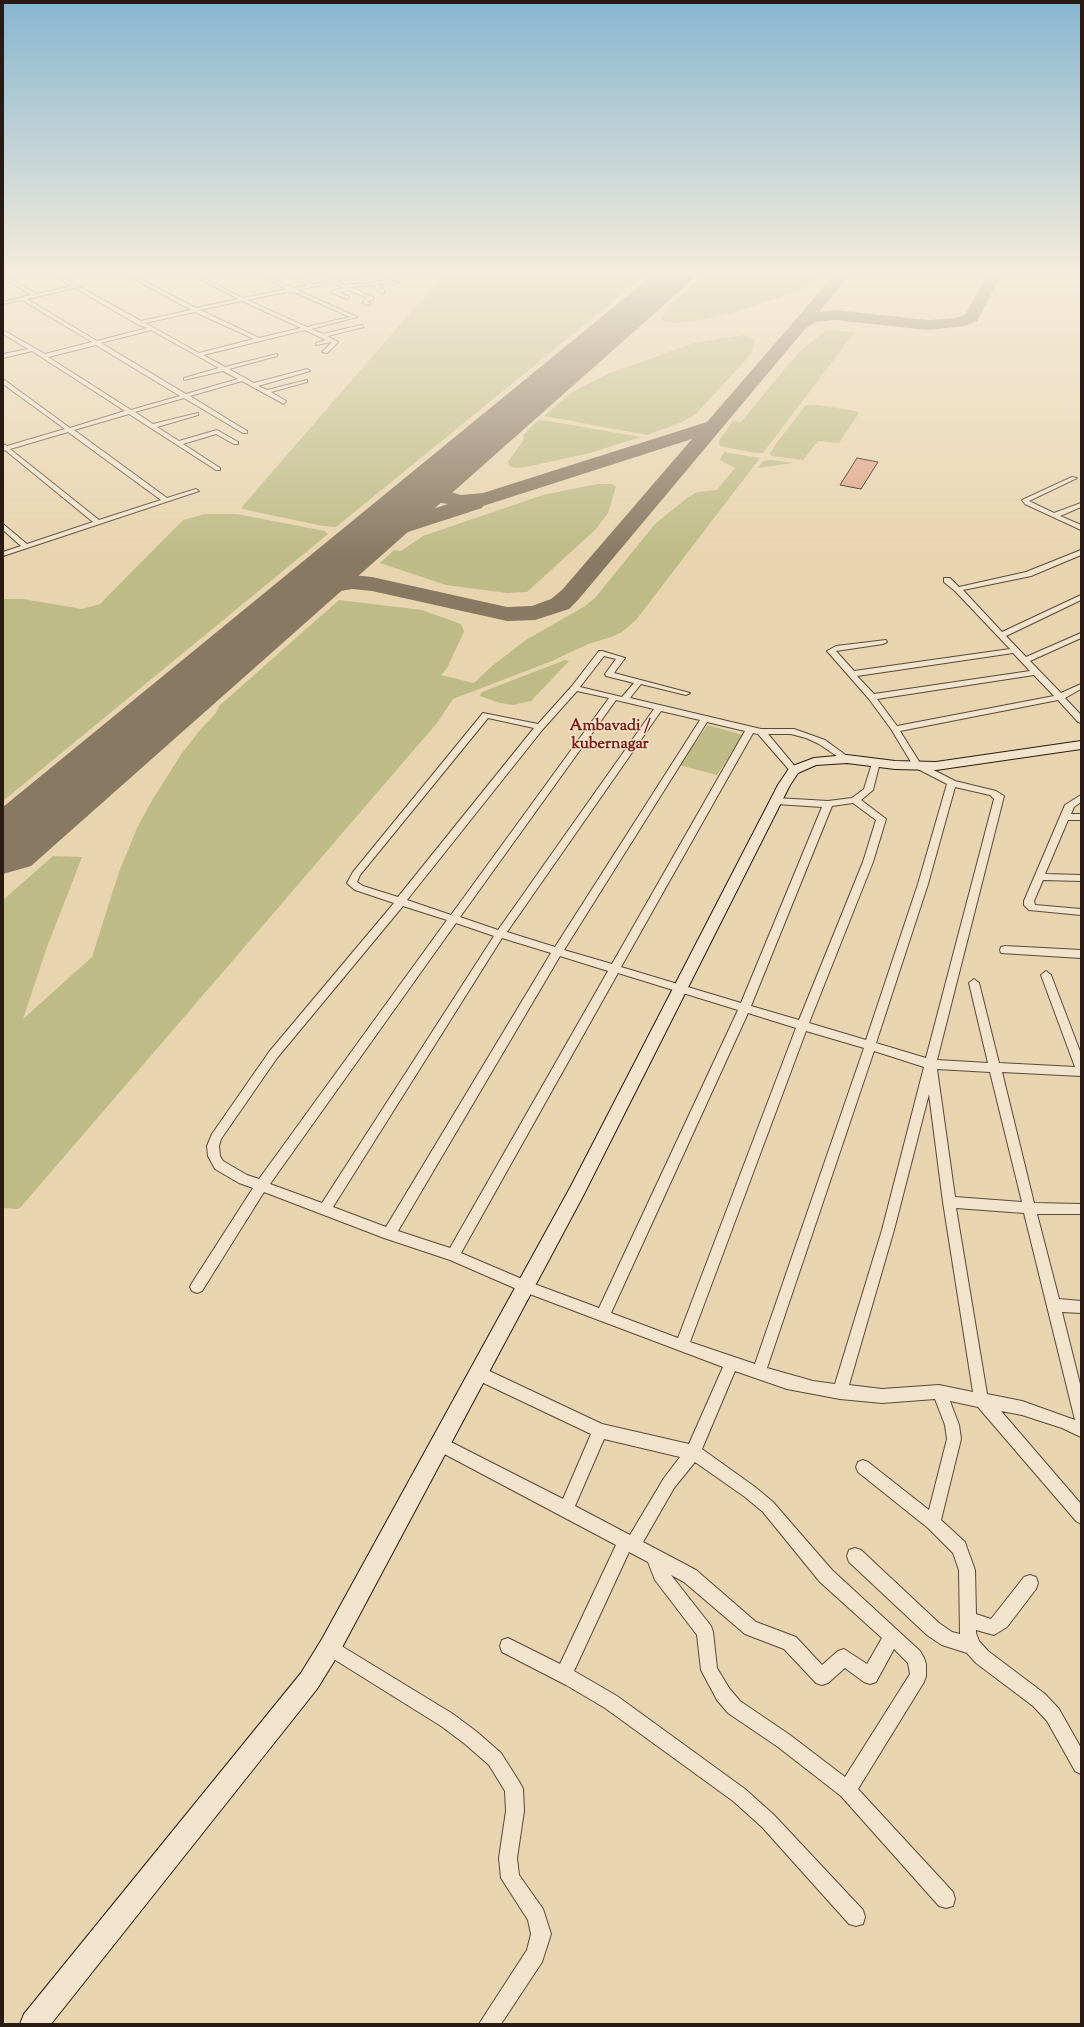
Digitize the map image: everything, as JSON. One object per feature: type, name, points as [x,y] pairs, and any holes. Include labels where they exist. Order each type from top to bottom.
[{"type":"street","points":[[65,369],[218,469]]},
{"type":"street","points":[[141,369],[245,432]]},
{"type":"street","points":[[186,379],[225,369],[284,402]]},
{"type":"street","points":[[254,385],[307,371]]},
{"type":"street","points":[[4,447],[242,379]]},
{"type":"street","points":[[266,392],[304,381]]},
{"type":"street","points":[[3,382],[166,501]]},
{"type":"street","points":[[154,426],[196,414]]},
{"type":"street","points":[[180,443],[216,432],[236,443]]},
{"type":"street","points":[[4,447],[98,524]]},
{"type":"street","points":[[1074,478],[1025,500],[1027,503],[1081,528]]},
{"type":"street","points":[[3,554],[196,491]]},
{"type":"street","points":[[1055,516],[1081,505]]},
{"type":"street","points":[[3,526],[26,546]]},
{"type":"street","points":[[958,589],[1028,574],[1081,552]]},
{"type":"street","points":[[947,580],[958,589],[1081,720]]},
{"type":"street","points":[[1001,635],[1081,597]]},
{"type":"street","points":[[1025,660],[1081,635]]},
{"type":"street","points":[[840,1392],[888,1230],[999,799],[999,796],[993,793],[952,783],[917,765],[895,729],[872,697],[831,652],[832,649],[883,642]]},
{"type":"street","points":[[852,674],[1016,650]]},
{"type":"street","points":[[686,693],[609,674],[621,658],[602,653],[575,688],[540,726],[401,901],[273,1055],[216,1137],[213,1146],[214,1156],[219,1164],[243,1179],[325,1208],[389,1234],[453,1255],[524,1286],[603,1314],[682,1346],[759,1372],[813,1388],[840,1392],[882,1396],[939,1392],[981,1399],[1022,1408],[1064,1422],[1081,1430]]},
{"type":"street","points":[[872,697],[1037,672]]},
{"type":"street","points":[[197,1287],[261,1186],[454,919],[619,698],[639,682]]},
{"type":"street","points":[[895,729],[1060,697],[1081,686]]},
{"type":"street","points":[[575,688],[756,731],[790,731],[809,736],[822,742],[847,759]]},
{"type":"street","points":[[325,1208],[500,934],[659,708]]},
{"type":"street","points":[[540,726],[486,715],[356,874],[352,883],[359,888],[614,970],[930,1064],[1081,1072]]},
{"type":"street","points":[[389,1234],[557,952],[705,719]]},
{"type":"street","points":[[756,731],[794,770]]},
{"type":"street","points":[[453,1255],[614,970],[756,731]]},
{"type":"street","points":[[34,2024],[309,1681],[330,1647],[576,1191],[776,801],[794,770],[814,762],[847,759],[936,766],[1081,745]]},
{"type":"street","points":[[776,801],[828,804],[855,800],[868,790],[876,762]]},
{"type":"street","points":[[759,1372],[870,1046],[923,884],[952,783]]},
{"type":"street","points":[[1081,798],[1070,805],[1029,901],[1033,908],[1081,912]]},
{"type":"street","points":[[682,1346],[802,1026],[868,862],[880,819],[855,800]]},
{"type":"street","points":[[603,1314],[744,1009],[828,804]]},
{"type":"street","points":[[1065,817],[1081,817]]},
{"type":"street","points":[[1039,877],[1081,878]]},
{"type":"street","points":[[1005,950],[1081,954]]},
{"type":"street","points":[[1046,975],[1081,1068]]},
{"type":"street","points":[[974,983],[1081,1417]]},
{"type":"street","points":[[930,1064],[949,1202],[981,1399],[1081,1516]]},
{"type":"street","points":[[949,1202],[1029,1208],[1081,1209]]},
{"type":"street","points":[[1054,1305],[1081,1307]]},
{"type":"street","points":[[564,1675],[629,1543],[669,1483],[692,1452],[732,1362]]},
{"type":"street","points":[[478,1373],[600,1431],[634,1440],[692,1452],[750,1492],[768,1508],[826,1576],[914,1657],[918,1664],[918,1676],[847,1790]]},
{"type":"street","points":[[933,1523],[954,1439],[952,1425],[939,1392]]},
{"type":"street","points":[[566,1509],[600,1431]]},
{"type":"street","points":[[440,1444],[566,1509],[690,1576],[751,1628],[790,1643],[822,1677],[844,1657],[870,1676],[892,1636]]},
{"type":"street","points":[[863,1467],[954,1541],[964,1559],[967,1570],[969,1640],[972,1646],[982,1657],[1039,1700],[1053,1715],[1081,1765]]},
{"type":"street","points":[[652,1555],[661,1574],[705,1632],[709,1670],[723,1694],[734,1707],[784,1741],[847,1790],[946,1899]]},
{"type":"street","points":[[855,1556],[933,1629],[948,1639],[972,1646]]},
{"type":"street","points":[[968,1619],[989,1627],[998,1625],[1030,1583]]},
{"type":"street","points":[[508,1646],[564,1675],[611,1702],[739,1795],[768,1821],[856,1917]]},
{"type":"street","points":[[330,1647],[447,1720],[471,1738],[496,1759],[514,1789],[516,1799],[515,1811],[508,1858],[510,1878],[536,1916],[541,1934],[535,1955],[489,2024]]},
{"type":"shaded area","points":[[362,369],[531,369],[336,527],[323,526],[242,509],[242,507]]},
{"type":"shaded area","points":[[622,369],[738,369],[696,414],[680,423],[647,435],[544,416],[572,392],[610,373]]},
{"type":"shaded area","points":[[785,369],[827,369],[763,453],[755,453],[720,446],[720,439],[733,421],[741,422]]},
{"type":"shaded area","points":[[806,405],[818,405],[859,413],[839,443],[818,441],[803,460],[772,456],[770,454],[775,445]]},
{"type":"shaded area","points":[[539,420],[641,437],[590,453],[526,467],[516,468],[509,466],[508,462],[523,441],[524,434]]},
{"type":"shaded area","points":[[724,452],[760,458],[636,620],[622,632],[611,637],[588,644],[552,661],[453,699],[437,723],[20,1208],[3,1208],[3,900],[53,856],[82,857],[47,947],[23,1019],[92,957],[119,872],[137,828],[151,802],[182,753],[216,713],[219,706],[339,600],[422,610],[461,624],[464,631],[447,668],[441,675],[474,683],[492,666],[526,640],[585,606],[595,598],[655,524],[687,498],[697,492],[717,490],[735,468],[720,460]]},
{"type":"shaded area","points":[[769,460],[793,463],[758,468],[763,461]]},
{"type":"shaded area","points":[[597,484],[612,484],[616,487],[608,513],[596,529],[527,592],[507,593],[446,585],[380,563],[394,550],[401,551],[423,536],[543,495]]},
{"type":"shaded area","points":[[205,514],[237,514],[325,531],[328,534],[3,801],[3,599],[23,599],[82,609],[100,604],[183,520]]},
{"type":"shaded area","points":[[565,660],[569,661],[531,701],[513,705],[500,703],[480,696],[481,693],[487,690]]},
{"type":"shaded area","points":[[708,725],[743,735],[717,775],[679,765]]},
{"type":"building","points":[[857,458],[878,462],[861,489],[840,485]]},
{"type":"taxiway","points":[[284,608],[304,594],[318,588],[352,582],[372,584],[507,614],[535,613],[560,604],[570,595],[763,369]]},
{"type":"taxiway","points":[[435,479],[433,490],[443,497],[461,501],[485,499],[713,426]]},
{"type":"taxiway","points":[[366,538],[474,503]]},
{"type":"runway","points":[[3,848],[566,369]]},
{"type":"district","name":"Ambavadi / kubernagar","points":[[610,736]]}]
